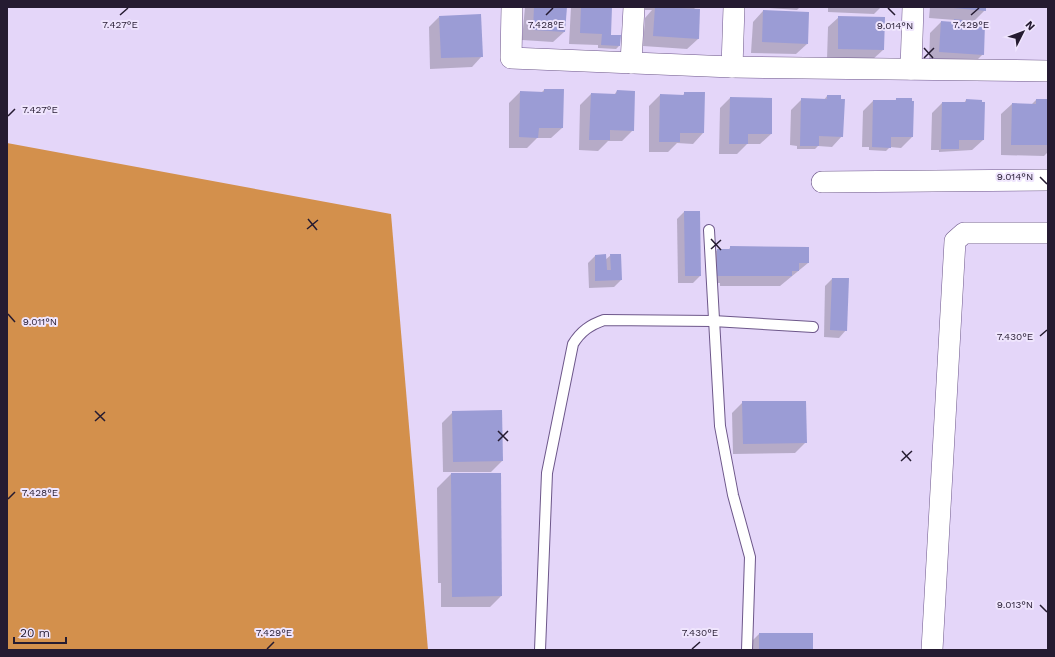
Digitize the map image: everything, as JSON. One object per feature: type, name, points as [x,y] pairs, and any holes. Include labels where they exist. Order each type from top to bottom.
[{"type":"street","points":[[512,7],[511,58],[732,68],[1048,71]]},
{"type":"street","points":[[631,63],[634,7]]},
{"type":"street","points":[[732,68],[734,7]]},
{"type":"street","points":[[912,69],[913,7]]},
{"type":"street","points":[[822,182],[1048,180]]},
{"type":"street","points":[[932,650],[955,241],[964,233],[1048,233]]},
{"type":"lane","points":[[709,230],[720,426],[734,495],[750,557],[747,650]]},
{"type":"lane","points":[[540,650],[547,473],[573,344],[585,329],[604,320],[713,321],[812,326]]},
{"type":"shaded area","points":[[7,143],[391,214],[428,650],[7,650]]},
{"type":"building","points":[[534,7],[567,7],[565,32],[533,30]]},
{"type":"building","points":[[581,7],[612,7],[611,35],[621,35],[620,46],[601,45],[602,34],[580,33]]},
{"type":"building","points":[[655,7],[700,9],[699,39],[653,36]]},
{"type":"building","points":[[943,7],[986,7],[986,11]]},
{"type":"building","points":[[763,10],[809,12],[808,44],[762,42]]},
{"type":"building","points":[[481,14],[483,57],[441,58],[439,16]]},
{"type":"building","points":[[838,16],[885,17],[884,50],[838,49]]},
{"type":"building","points":[[954,19],[963,20],[963,22],[985,23],[984,55],[939,52],[941,21],[954,22]]},
{"type":"building","points":[[544,89],[564,89],[563,128],[539,128],[538,138],[519,137],[520,91],[544,92]]},
{"type":"building","points":[[617,90],[635,91],[634,131],[610,130],[610,140],[589,140],[591,93],[616,94]]},
{"type":"building","points":[[684,92],[705,92],[704,133],[680,133],[680,142],[659,142],[660,94],[684,95]]},
{"type":"building","points":[[827,95],[841,95],[841,99],[845,99],[843,137],[819,136],[819,146],[800,146],[801,98],[827,99]]},
{"type":"building","points":[[730,97],[772,98],[772,134],[748,134],[748,144],[729,144]]},
{"type":"building","points":[[896,98],[912,98],[912,101],[914,101],[913,137],[891,137],[891,148],[872,147],[873,100],[896,100]]},
{"type":"building","points":[[966,99],[982,100],[982,102],[985,102],[984,140],[959,140],[959,149],[941,149],[942,102],[966,102]]},
{"type":"building","points":[[1036,99],[1048,99],[1048,145],[1011,145],[1012,103],[1036,104]]},
{"type":"building","points":[[684,211],[700,211],[701,276],[685,276]]},
{"type":"building","points":[[730,246],[809,247],[809,263],[799,263],[799,271],[792,271],[792,276],[717,276],[717,249],[730,249]]},
{"type":"building","points":[[606,254],[607,270],[611,270],[610,254],[621,254],[622,280],[595,281],[595,255]]},
{"type":"building","points":[[832,278],[849,278],[847,331],[830,330]]},
{"type":"building","points":[[742,401],[806,401],[807,443],[743,444]]},
{"type":"building","points":[[502,410],[503,461],[453,462],[452,411]]},
{"type":"building","points":[[451,473],[501,473],[502,596],[452,597]]},
{"type":"building","points":[[759,633],[813,633],[813,650],[759,650]]}]
